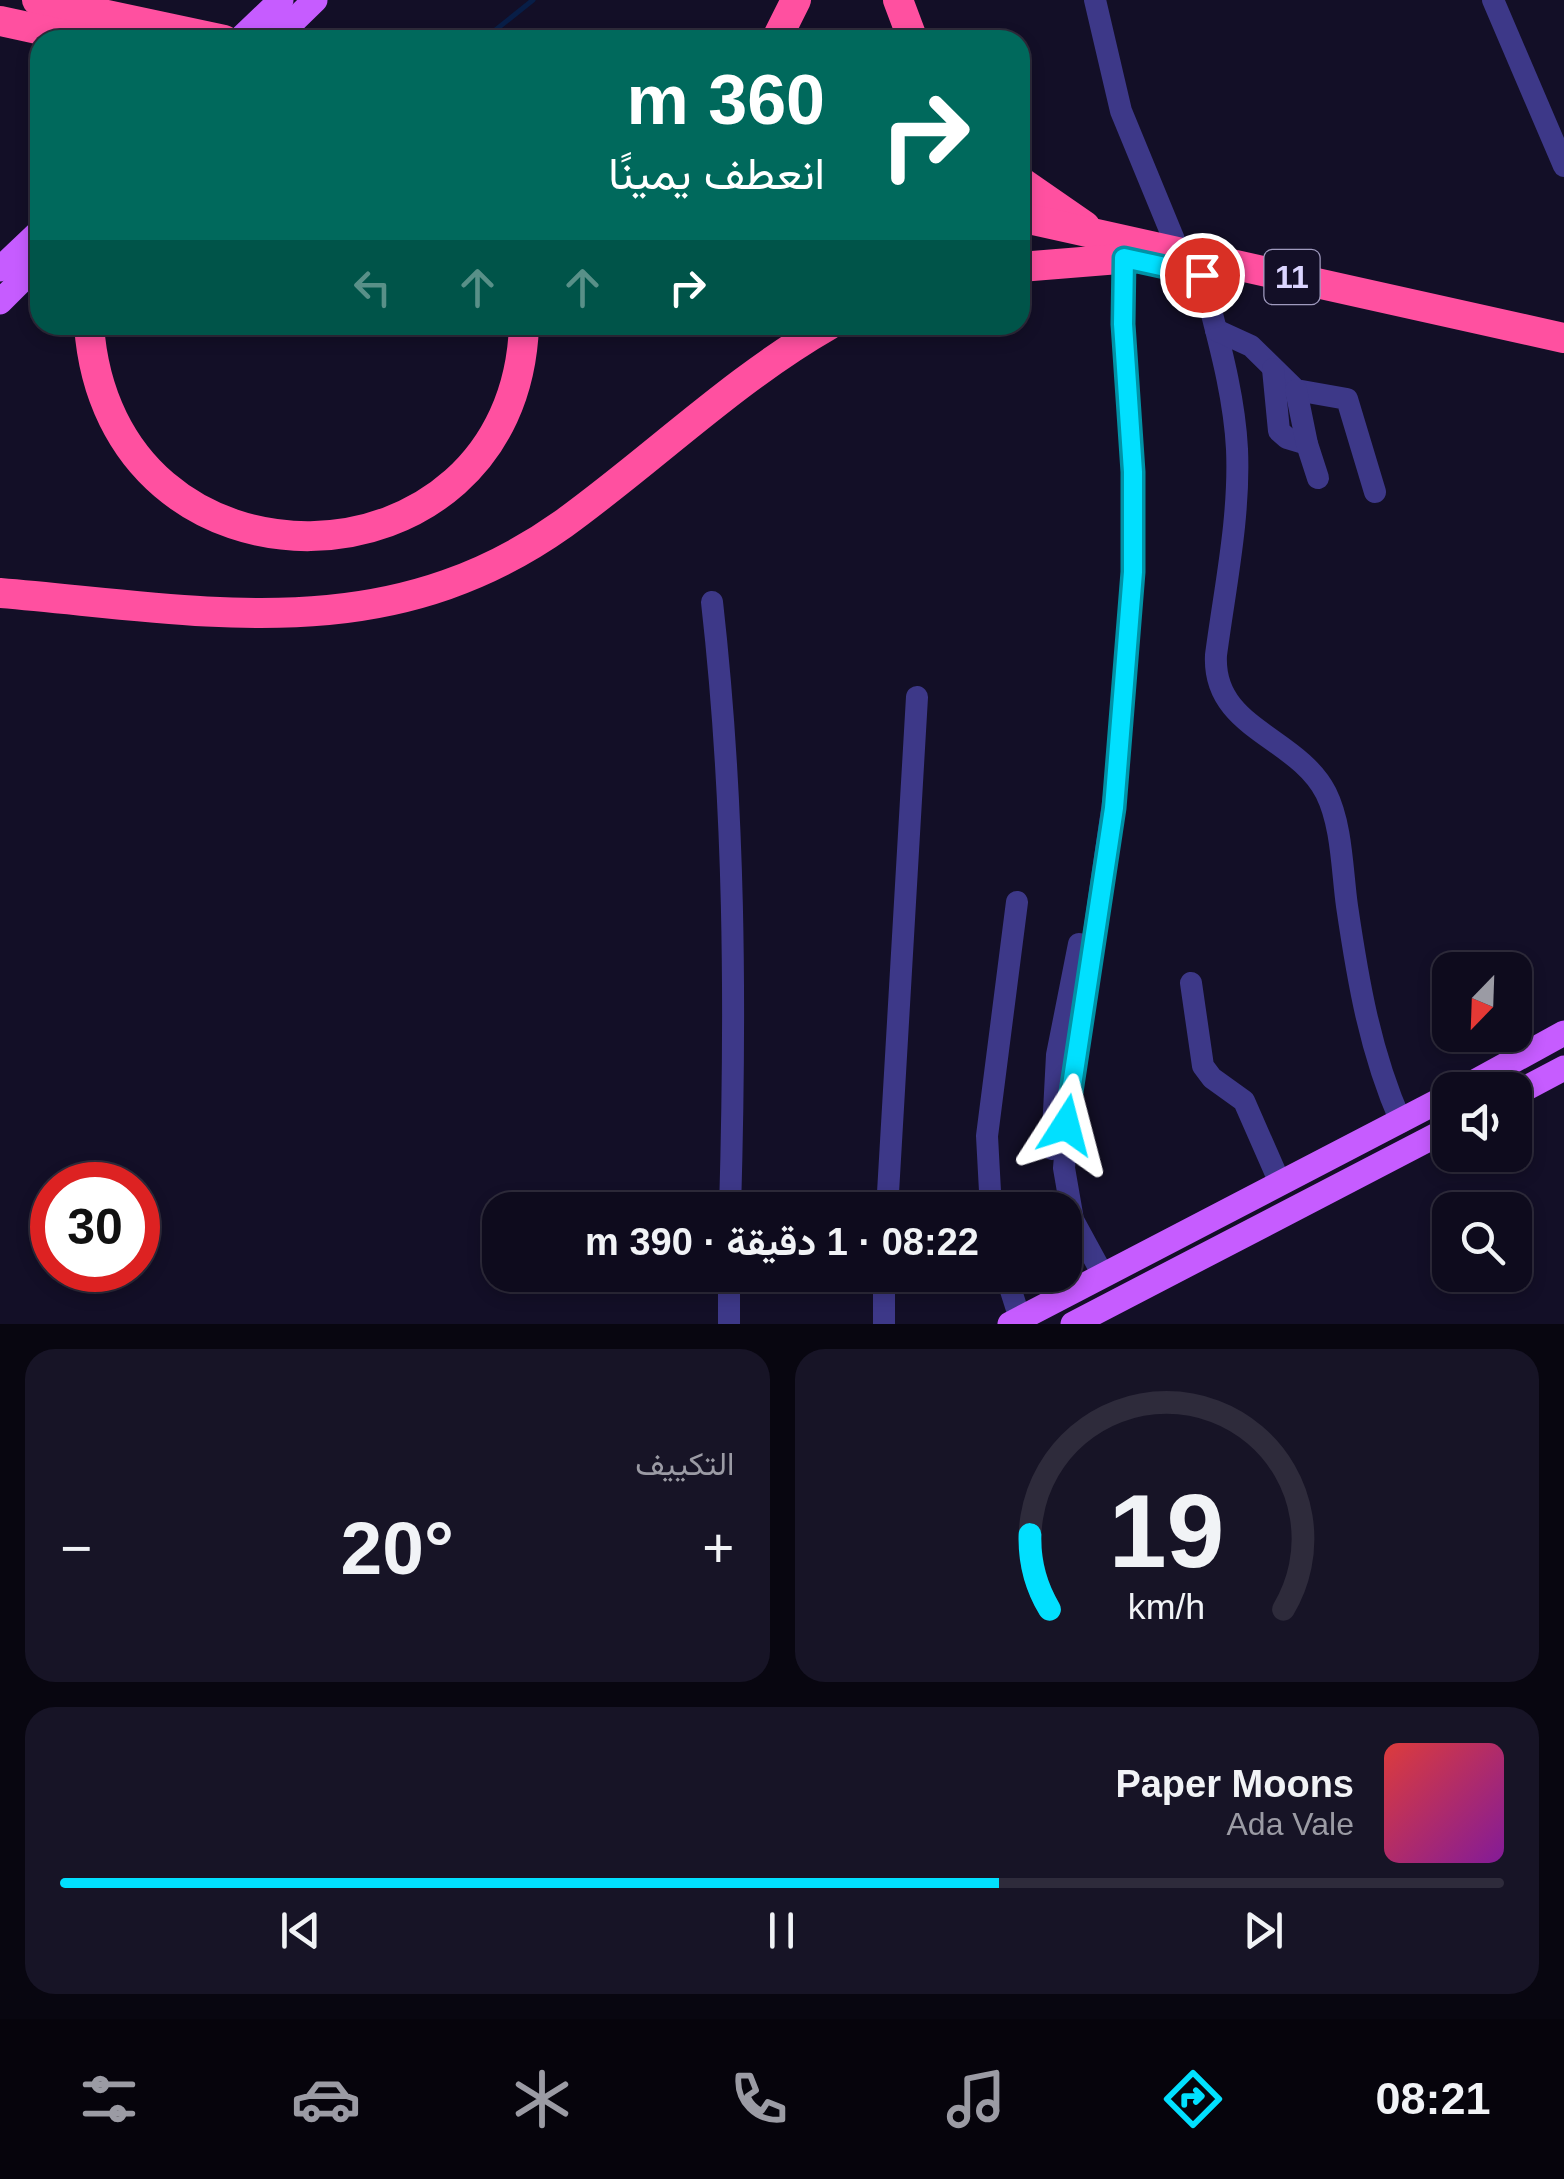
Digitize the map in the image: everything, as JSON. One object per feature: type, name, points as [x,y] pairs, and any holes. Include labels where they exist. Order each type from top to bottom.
[{"type":"highway","points":[[37,0],[177,30]]},
{"type":"highway","points":[[95,0],[126,19]]},
{"type":"highway","points":[[781,30],[796,0]]},
{"type":"highway","points":[[898,0],[908,30]]},
{"type":"highway","points":[[0,21],[42,30]]},
{"type":"highway","points":[[1030,187],[1095,234]]},
{"type":"highway","name":"11","points":[[1030,219],[1559,336]]},
{"type":"highway","name":"11","points":[[1030,239],[1202,275],[1559,336]]},
{"type":"highway","points":[[1030,266],[1121,258]]},
{"type":"highway","points":[[90,335],[94,365],[107,407],[129,449],[160,483],[199,508],[238,526],[302,538],[345,534],[386,522],[428,501],[462,474],[488,442],[508,404],[522,360],[523,335]]},
{"type":"highway","points":[[0,593],[295,614],[372,606],[432,590],[490,567],[561,525],[764,366],[814,335]]},
{"type":"main road","points":[[276,22],[316,0]]},
{"type":"main road","points":[[0,270],[30,241]]},
{"type":"main road","points":[[0,302],[30,272]]},
{"type":"main road","points":[[1493,1072],[1564,1034]]},
{"type":"main road","points":[[1532,1085],[1564,1068]]},
{"type":"main road","points":[[1015,1321],[1432,1105]]},
{"type":"main road","points":[[1072,1324],[1432,1137]]},
{"type":"street","points":[[1095,0],[1121,111],[1178,252]]},
{"type":"street","points":[[1493,0],[1564,166]]},
{"type":"street","points":[[1067,1192],[1066,1125],[1116,791],[1133,572],[1133,472],[1121,258]]},
{"type":"street","points":[[1202,275],[1233,406],[1238,472],[1216,678],[1230,708],[1307,766],[1326,792],[1335,819],[1364,1016],[1381,1074],[1401,1122]]},
{"type":"street","points":[[1216,330],[1252,346],[1296,390],[1344,397],[1349,402],[1375,492]]},
{"type":"street","points":[[1273,369],[1278,431],[1307,444]]},
{"type":"street","points":[[1296,390],[1318,478]]},
{"type":"street","points":[[712,602],[727,753],[733,874],[735,1006],[730,1192]]},
{"type":"street","points":[[887,1192],[917,696]]},
{"type":"street","points":[[1064,1192],[1055,1173],[1050,1134],[1053,1092],[1094,844]]},
{"type":"street","points":[[990,1192],[987,1136],[1018,902]]},
{"type":"street","points":[[1190,984],[1203,1066],[1212,1078],[1244,1102],[1280,1183]]},
{"type":"street","points":[[1082,1241],[1102,1276]]},
{"type":"street","points":[[729,1292],[729,1324]]},
{"type":"street","points":[[884,1292],[884,1324]]},
{"type":"street","points":[[1009,1292],[1015,1321]]},
{"type":"waterway","points":[[496,30],[533,0]]},
{"type":"route","points":[[1066,1125],[1114,808],[1133,572],[1132,426],[1123,324],[1124,258],[1202,275]]}]
